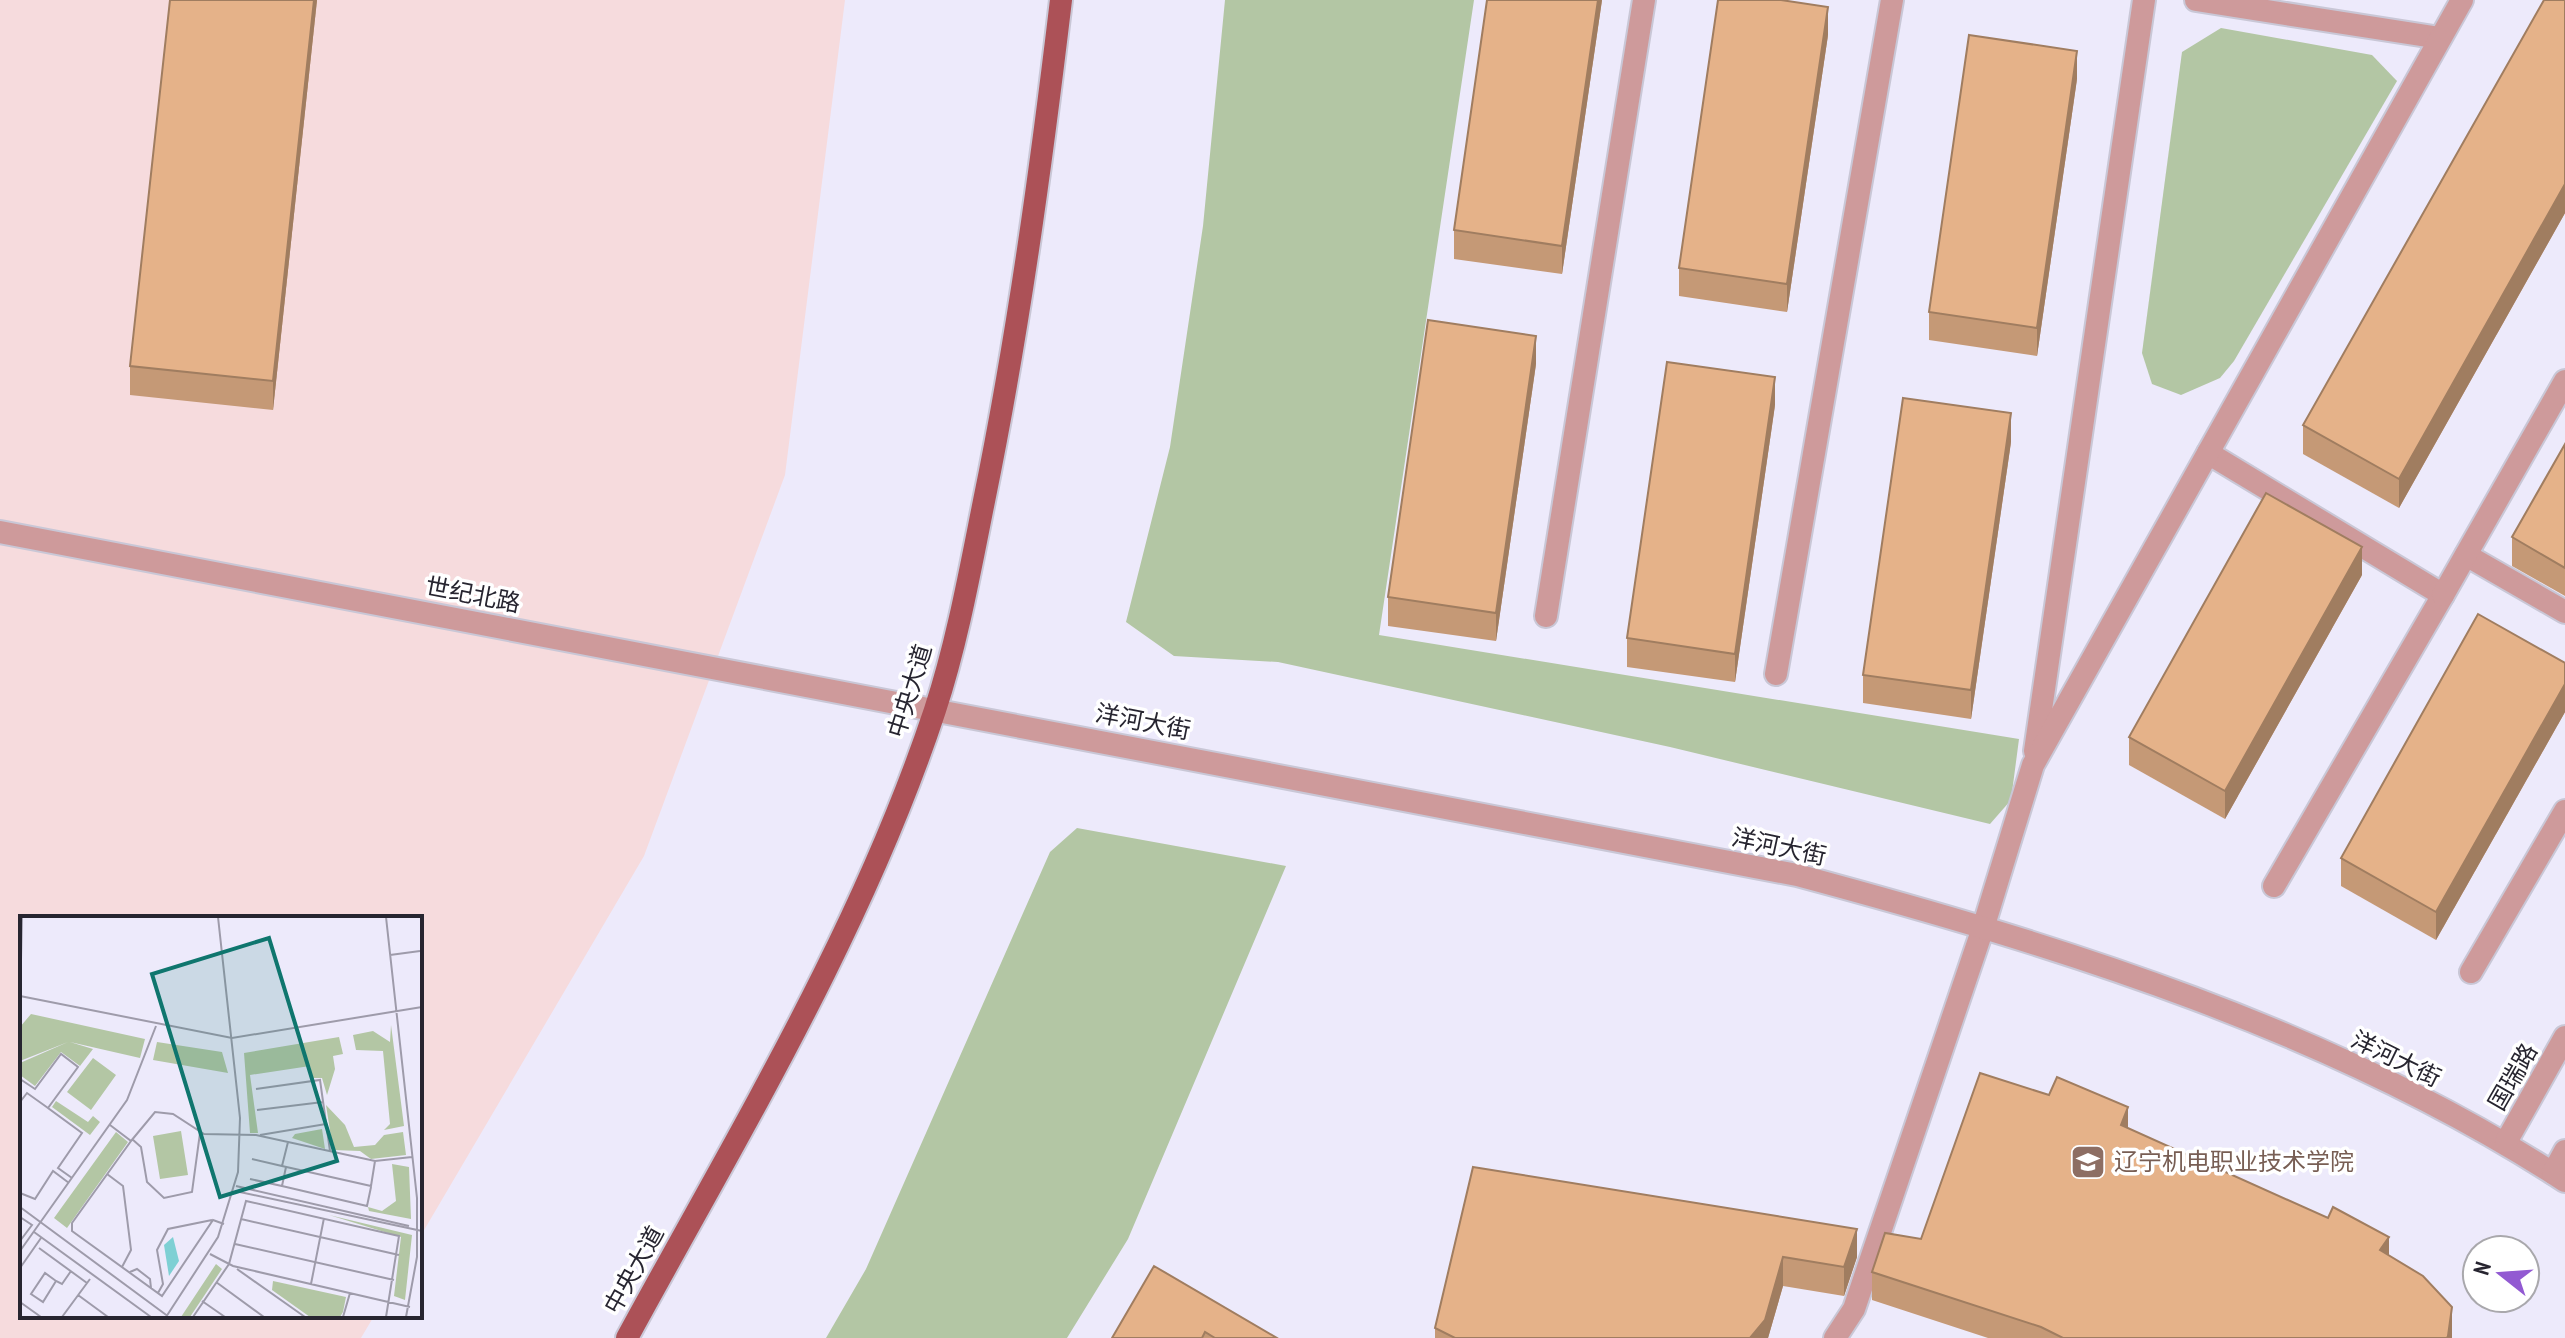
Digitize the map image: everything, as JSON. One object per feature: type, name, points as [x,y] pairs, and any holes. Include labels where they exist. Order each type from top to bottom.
[{"type":"main road","name":"中央大道","points":[[627,1338],[786,1046],[870,877],[936,709],[971,569],[1003,413],[1036,213],[1061,0]]},
{"type":"street","points":[[1546,616],[1644,0]]},
{"type":"street","points":[[1776,674],[1892,0]]},
{"type":"street","points":[[1835,1338],[1854,1309],[1984,925],[2033,765],[2144,0]]},
{"type":"street","points":[[2196,0],[2440,38]]},
{"type":"street","points":[[2033,765],[2462,0]]},
{"type":"street","points":[[2274,886],[2565,381]]},
{"type":"street","points":[[2208,453],[2443,595]]},
{"type":"street","name":"世纪北路","points":[[0,532],[936,709]]},
{"type":"street","points":[[2466,555],[2565,612]]},
{"type":"street","name":"洋河大街","points":[[936,709],[1797,875],[1984,925],[2089,959],[2208,1004],[2359,1069],[2506,1142],[2559,1177]]},
{"type":"street","points":[[2471,972],[2565,811]]},
{"type":"street","name":"国瑞路","points":[[2506,1142],[2565,1037]]},
{"type":"street","points":[[2559,1177],[2565,1151]]},
{"type":"shaded area","points":[[0,0],[845,0],[785,475],[644,856],[422,1234],[422,916],[20,916],[20,1318],[373,1318],[361,1338],[0,1338]]},
{"type":"green space","points":[[1225,0],[1474,0],[1379,635],[2019,739],[2011,800],[1990,824],[1670,747],[1278,662],[1174,656],[1126,622],[1170,447],[1203,226]]},
{"type":"green space","points":[[2221,28],[2372,55],[2397,81],[2234,361],[2220,378],[2181,395],[2152,384],[2142,353],[2182,52]]},
{"type":"green space","points":[[1077,828],[1286,866],[1128,1239],[1067,1338],[826,1338],[866,1269],[1050,852]]},
{"type":"building","points":[[170,0],[314,0],[273,381],[130,366]]},
{"type":"building","points":[[1487,0],[1598,0],[1562,246],[1454,230]]},
{"type":"building","points":[[1718,0],[1781,0],[1828,7],[1787,284],[1679,268]]},
{"type":"building","points":[[2544,0],[2565,0],[2565,184],[2399,479],[2303,425]]},
{"type":"building","points":[[1969,35],[2077,51],[2037,328],[1929,312]]},
{"type":"building","points":[[1428,320],[1536,336],[1496,613],[1388,597]]},
{"type":"building","points":[[1667,362],[1775,377],[1735,654],[1627,638]]},
{"type":"building","points":[[1903,398],[2011,413],[1971,690],[1863,675]]},
{"type":"building","points":[[2565,444],[2565,568],[2512,537]]},
{"type":"building","points":[[2266,493],[2362,547],[2225,791],[2129,737]]},
{"type":"building","points":[[2478,614],[2565,663],[2565,684],[2436,912],[2341,858]]},
{"type":"building","points":[[1980,1073],[2049,1095],[2057,1077],[2128,1107],[2121,1125],[2328,1218],[2333,1207],[2389,1237],[2380,1250],[2423,1276],[2452,1307],[2447,1338],[2063,1338],[2041,1327],[1872,1272],[1885,1233],[1921,1239]]},
{"type":"building","points":[[1473,1167],[1857,1229],[1844,1267],[1783,1257],[1765,1320],[1750,1338],[1455,1338],[1435,1328]]},
{"type":"building","points":[[1154,1266],[1277,1338],[1215,1338],[1205,1332],[1202,1338],[1112,1338]]},
{"type":"place","name":"辽宁机电职业技术学院","points":[[2088,1162]]}]
